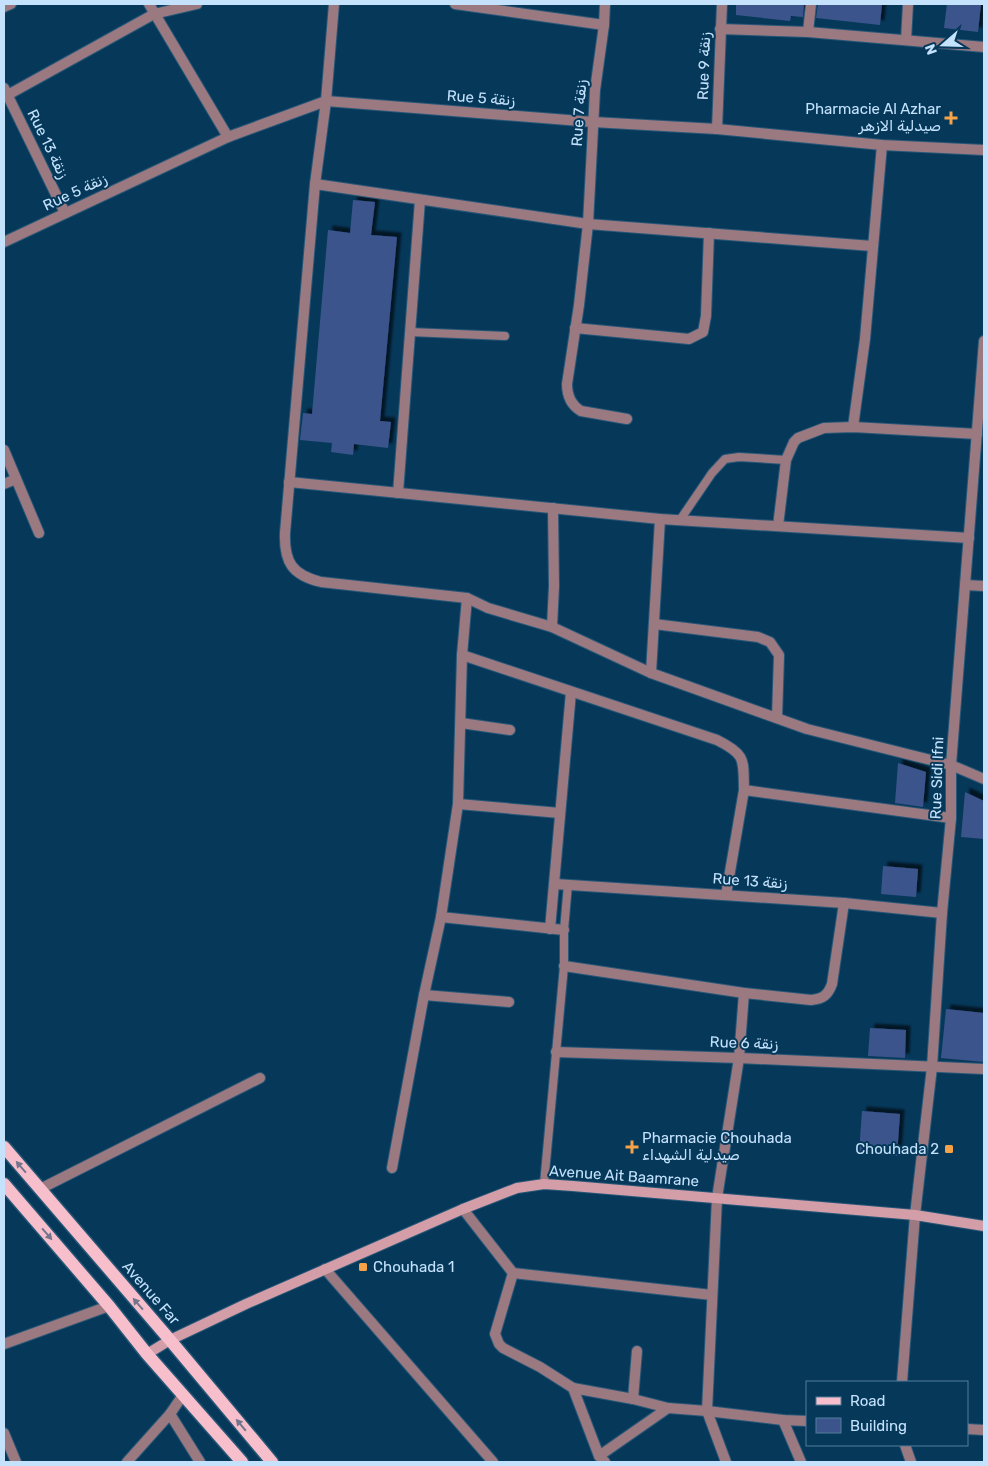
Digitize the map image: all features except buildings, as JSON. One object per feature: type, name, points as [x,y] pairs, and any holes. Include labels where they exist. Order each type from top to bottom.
[{"type":"main road","name":"Avenue Far","points":[[4,1146],[272,1462]]},
{"type":"main road","points":[[4,1184],[109,1306],[147,1354],[242,1462]]},
{"type":"street","points":[[4,7],[11,4]]},
{"type":"street","points":[[149,4],[228,137]]},
{"type":"street","points":[[5,94],[154,14],[197,4]]},
{"type":"street","points":[[334,4],[326,101],[315,184],[284,548],[287,560],[296,572],[307,579],[321,582],[467,598],[488,608],[552,627],[651,673],[807,729],[950,765],[984,778]]},
{"type":"street","points":[[455,4],[604,25]]},
{"type":"street","name":"Rue 7 زنقة","points":[[605,4],[593,122],[588,224],[566,384],[570,401],[577,408],[587,413],[627,419]]},
{"type":"street","name":"Rue 9 زنقة","points":[[717,129],[722,4]]},
{"type":"street","points":[[808,32],[811,4]]},
{"type":"street","points":[[906,40],[908,4]]},
{"type":"street","points":[[720,29],[808,32],[984,47]]},
{"type":"street","name":"Rue 13 زنقة","points":[[5,94],[65,213]]},
{"type":"street","name":"Rue 5 زنقة","points":[[4,242],[228,137],[326,101],[593,122],[717,129],[882,145],[984,150]]},
{"type":"street","points":[[853,427],[864,338],[882,145]]},
{"type":"street","points":[[315,184],[588,224],[872,246]]},
{"type":"street","points":[[398,493],[420,200]]},
{"type":"street","points":[[575,328],[689,339],[703,332],[706,316],[709,233]]},
{"type":"street","name":"Rue Sidi Ifni","points":[[902,1381],[915,1214],[932,1067],[942,913],[951,818],[950,765],[969,538],[980,434],[984,341]]},
{"type":"street","points":[[778,526],[786,460],[794,442],[798,438],[824,428],[853,427],[980,434]]},
{"type":"street","points":[[4,450],[39,534]]},
{"type":"street","points":[[4,484],[16,479]]},
{"type":"street","points":[[289,482],[660,519],[969,538]]},
{"type":"street","points":[[552,627],[554,586],[553,508]]},
{"type":"street","points":[[651,673],[660,519]]},
{"type":"street","points":[[965,585],[984,586]]},
{"type":"street","points":[[392,1168],[424,995],[441,917],[458,804],[462,655],[467,598]]},
{"type":"street","points":[[654,624],[758,638],[770,642],[779,656],[777,718]]},
{"type":"street","points":[[462,655],[717,740],[734,748],[743,760],[744,790],[726,895]]},
{"type":"street","points":[[550,929],[571,692]]},
{"type":"street","points":[[460,723],[510,730]]},
{"type":"street","points":[[744,790],[951,818]]},
{"type":"street","points":[[458,804],[560,813]]},
{"type":"street","name":"Rue 13 زنقة","points":[[555,884],[844,902],[942,913]]},
{"type":"street","points":[[564,966],[744,993],[811,1000],[824,997],[832,984],[844,902]]},
{"type":"street","points":[[441,917],[564,930]]},
{"type":"street","points":[[726,1462],[707,1411],[717,1198],[739,1058],[744,993]]},
{"type":"street","points":[[424,995],[509,1002]]},
{"type":"street","name":"Rue 6 زنقة","points":[[556,1052],[984,1069]]},
{"type":"street","points":[[40,1189],[260,1078]]},
{"type":"street","name":"Avenue Ait Baamrane","points":[[147,1354],[170,1340],[246,1304],[463,1209],[517,1188],[544,1184],[915,1214],[984,1226]]},
{"type":"street","points":[[463,1209],[513,1273],[712,1295]]},
{"type":"street","points":[[326,1269],[494,1462]]},
{"type":"street","points":[[513,1273],[498,1321],[495,1334],[496,1339],[503,1348],[540,1367],[573,1388],[633,1399],[668,1408],[806,1421]]},
{"type":"street","points":[[4,1344],[109,1306]]},
{"type":"street","points":[[633,1399],[637,1351]]},
{"type":"street","points":[[573,1388],[602,1459],[668,1408]]},
{"type":"street","points":[[127,1462],[170,1414],[183,1395]]},
{"type":"street","points":[[170,1414],[200,1462]]},
{"type":"street","points":[[783,1420],[801,1462]]},
{"type":"street","points":[[968,1429],[984,1430]]},
{"type":"street","points":[[4,1433],[16,1462]]},
{"type":"street","points":[[905,1446],[911,1462]]},
{"type":"lane","points":[[410,332],[505,336]]},
{"type":"lane","points":[[680,520],[712,473],[725,459],[739,457],[786,460]]},
{"type":"lane","points":[[544,1184],[564,966],[564,930],[568,884]]},
{"type":"place","name":"Pharmacie Al Azhar صيدلية الازهر","points":[[951,118]]},
{"type":"place","name":"Pharmacie Chouhada صيدلية الشهداء","points":[[632,1147]]},
{"type":"place","name":"Chouhada 2","points":[[949,1149]]},
{"type":"place","name":"Chouhada 1","points":[[363,1267]]}]
